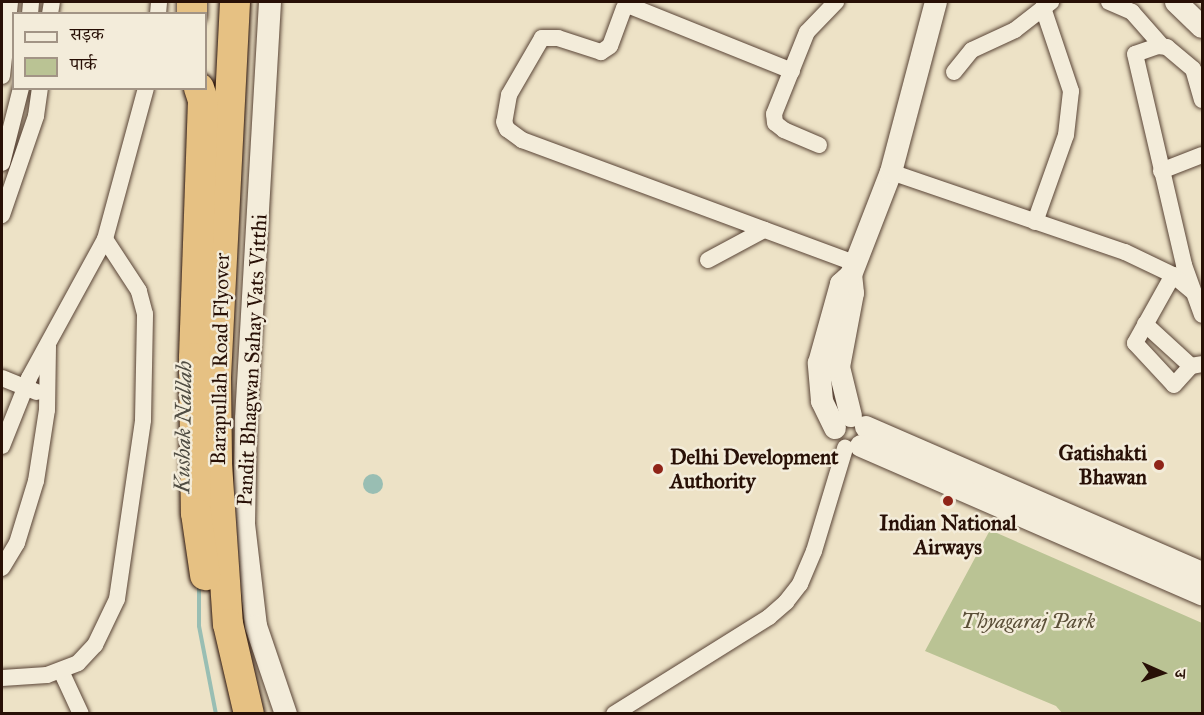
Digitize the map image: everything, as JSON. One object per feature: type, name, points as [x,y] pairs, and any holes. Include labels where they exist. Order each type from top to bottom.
[{"type":"highway","points":[[220,2],[230,107]]},
{"type":"highway","name":"Barapullah Road Flyover","points":[[235,2],[216,379],[217,464],[228,624],[249,714]]},
{"type":"highway","name":"Barapullah Road Flyover","points":[[200,90],[203,100],[194,358],[196,513],[213,633],[231,714]]},
{"type":"street","points":[[2,76],[10,2]]},
{"type":"street","name":"Pandit Bhagwan Sahay Vats Vitthi","points":[[270,2],[244,512],[256,626],[286,714]]},
{"type":"street","points":[[819,145],[775,123],[774,114],[807,32],[836,2]]},
{"type":"street","points":[[614,714],[769,617],[786,602],[800,584],[814,551],[852,433],[839,367],[853,293],[853,269],[891,172],[931,2]]},
{"type":"street","points":[[1109,2],[1132,12],[1162,46],[1193,69],[1203,100]]},
{"type":"street","points":[[1176,2],[1203,27]]},
{"type":"street","points":[[954,72],[972,50],[1015,30],[1047,5],[1071,91],[1066,135],[1035,222]]},
{"type":"street","points":[[792,71],[630,6],[624,8],[609,46],[601,52],[558,38],[542,38],[506,103],[507,129],[522,140],[764,230],[853,269]]},
{"type":"street","points":[[1162,46],[1137,52],[1134,58],[1192,292],[1203,315]]},
{"type":"street","points":[[2,163],[20,90]]},
{"type":"street","points":[[2,215],[36,116],[40,90]]},
{"type":"street","points":[[2,446],[25,388],[105,239],[145,90]]},
{"type":"street","points":[[1161,171],[1203,155]]},
{"type":"street","points":[[891,172],[1125,252],[1173,275],[1192,292]]},
{"type":"street","points":[[708,260],[764,230]]},
{"type":"street","points":[[2,678],[61,671],[78,663],[94,645],[117,599],[143,420],[145,314],[139,291],[105,239]]},
{"type":"street","points":[[1145,324],[1196,365],[1172,385],[1135,343],[1145,324],[1173,275]]},
{"type":"street","points":[[2,568],[18,543],[36,481],[48,397],[48,346]]},
{"type":"street","points":[[2,378],[48,397]]},
{"type":"street","points":[[852,433],[1203,573]]},
{"type":"street","points":[[852,433],[1203,594]]},
{"type":"street","points":[[61,671],[81,714]]},
{"type":"green space","name":"Thyagaraj Park","points":[[990,530],[1202,623],[1202,713],[1062,713],[1056,706],[925,651]]},
{"type":"water","points":[[373,474],[380,477],[383,484],[380,491],[373,494],[366,491],[363,484],[366,477]]},
{"type":"waterway","name":"Kushak Nallah","points":[[199,585],[199,626],[216,714]]},
{"type":"place","name":"Gatishakti Bhawan","points":[[1159,465]]},
{"type":"place","name":"Delhi Development Authority","points":[[658,469]]},
{"type":"place","name":"Indian National Airways","points":[[948,501]]}]
